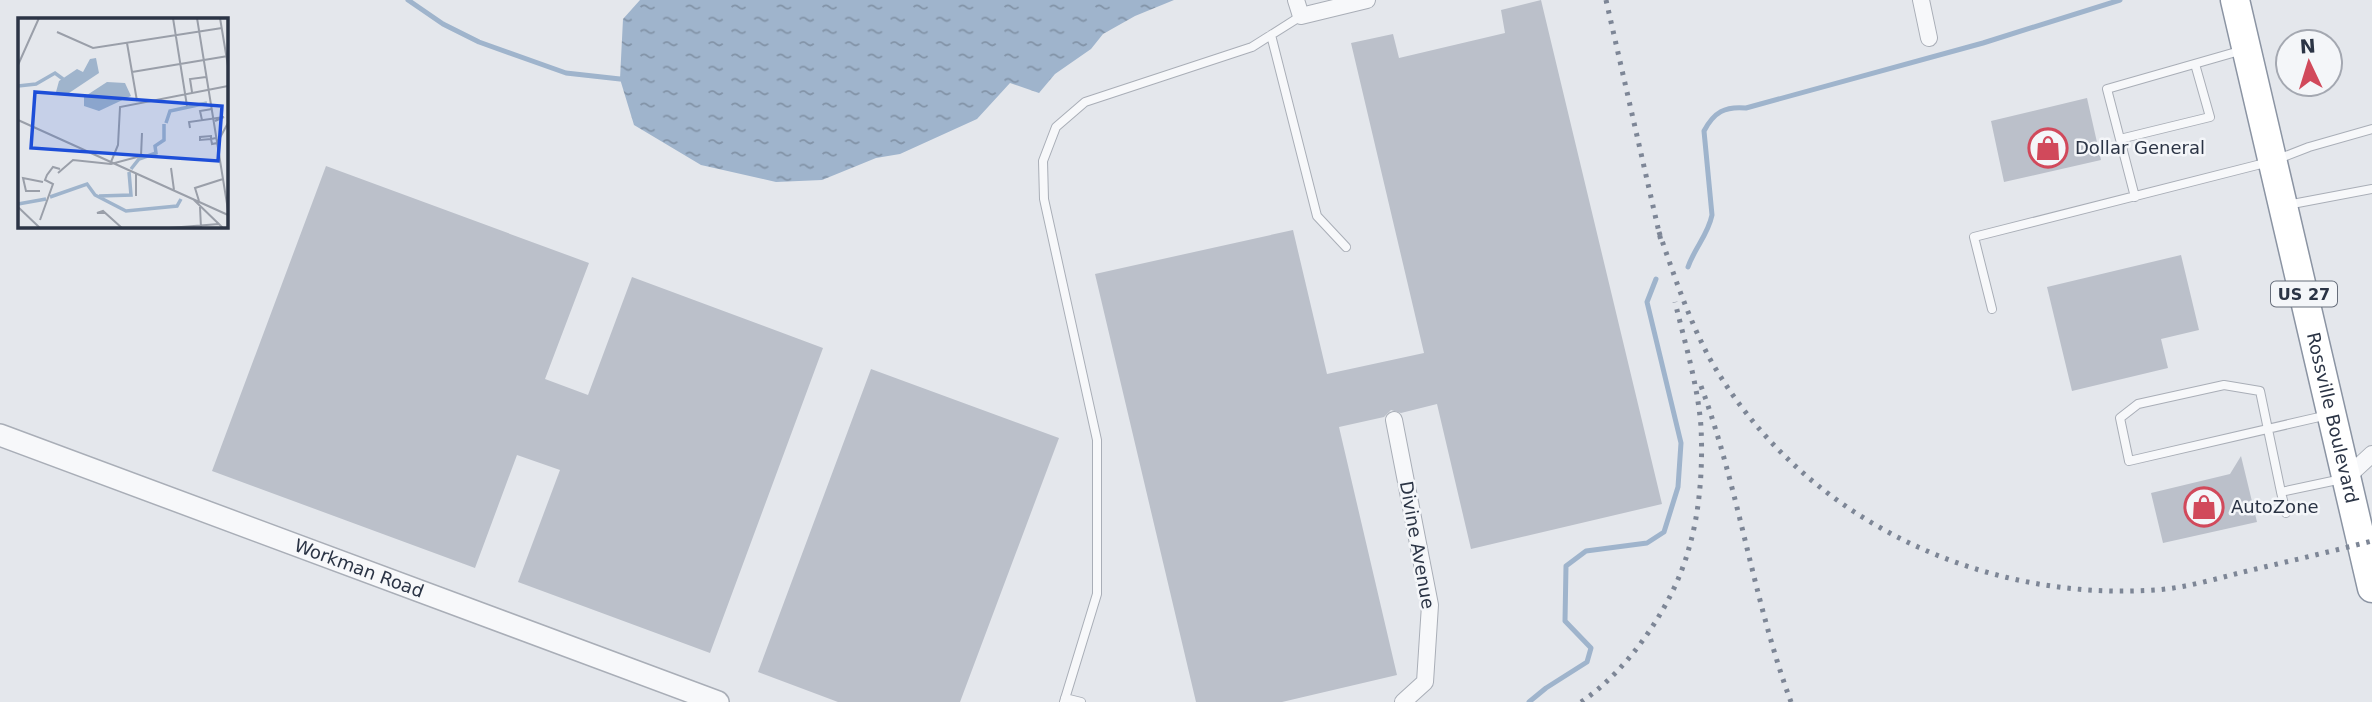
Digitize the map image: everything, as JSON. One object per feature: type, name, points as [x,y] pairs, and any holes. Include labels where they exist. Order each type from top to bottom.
[{"type":"highway","name":"Rossville Boulevard","points":[[2235,0],[2371,581]]},
{"type":"street","points":[[1298,8],[1367,0]]},
{"type":"street","points":[[1921,0],[1930,38]]},
{"type":"street","name":"Divine Avenue","points":[[1394,420],[1430,605],[1425,682],[1403,702]]},
{"type":"street","name":"Workman Road","points":[[0,435],[719,702]]},
{"type":"street","points":[[2346,478],[2372,454]]},
{"type":"lane","points":[[1081,702],[1065,700],[1097,594],[1097,440],[1044,199],[1043,162],[1055,127],[1084,102],[1252,47],[1271,35],[1298,8]]},
{"type":"lane","points":[[1271,35],[1317,216],[1346,247]]},
{"type":"lane","points":[[2135,197],[2107,89],[2246,49]]},
{"type":"lane","points":[[2120,139],[2210,117],[2195,64]]},
{"type":"lane","points":[[1992,309],[1974,237],[2273,161],[2309,147],[2372,129]]},
{"type":"lane","points":[[2284,205],[2372,189]]},
{"type":"lane","points":[[2286,513],[2267,430],[2260,391],[2224,385],[2138,404],[2120,418],[2129,461],[2267,430],[2331,414]]},
{"type":"lane","points":[[2281,492],[2346,478]]},
{"type":"water","points":[[640,0],[1174,0],[1135,16],[1103,34],[1091,49],[1055,74],[1039,93],[1010,83],[977,119],[900,154],[876,158],[822,180],[776,182],[701,165],[634,125],[620,79],[623,19]]},
{"type":"building","points":[[1541,0],[1662,504],[1471,549],[1437,404],[1401,413],[1391,410],[1384,417],[1339,427],[1397,675],[1282,702],[1196,702],[1095,274],[1293,230],[1327,374],[1424,353],[1351,43],[1393,34],[1399,58],[1505,33],[1501,10]]},
{"type":"building","name":"Dollar General","points":[[2087,98],[2101,160],[2004,182],[1991,121]]},
{"type":"building","points":[[326,166],[589,263],[545,379],[588,395],[632,277],[823,348],[710,653],[518,582],[560,470],[517,455],[475,568],[212,471]]},
{"type":"building","points":[[2181,255],[2199,330],[2161,339],[2168,368],[2072,391],[2047,287]]},
{"type":"building","points":[[871,369],[1059,438],[960,702],[838,702],[758,672]]},
{"type":"building","name":"AutoZone","points":[[2241,456],[2257,522],[2163,543],[2151,493],[2230,474]]},
{"type":"waterway","points":[[408,0],[443,24],[479,42],[566,73],[625,78]]},
{"type":"waterway","points":[[1688,267],[1708,229],[1712,215],[1704,131],[1716,115],[1726,109],[1746,108],[1983,43],[2120,0]]},
{"type":"waterway","points":[[1529,702],[1587,662],[1591,648],[1565,621],[1566,566],[1586,551],[1647,543],[1664,532],[1678,487],[1681,443],[1647,302],[1656,279]]},
{"type":"railway","points":[[1606,0],[1661,241]]},
{"type":"railway","points":[[1659,232],[1702,344],[1747,414],[1792,463],[1843,504],[1899,538],[1959,564],[2023,581],[2088,590],[2155,590],[2177,587],[2372,541]]},
{"type":"railway","points":[[1581,702],[1616,672],[1647,634],[1673,591],[1693,534],[1700,488],[1701,427],[1694,380],[1675,302]]},
{"type":"railway","points":[[1701,386],[1726,464],[1766,624],[1791,702]]},
{"type":"place","name":"Dollar General","points":[[2048,148]]},
{"type":"place","name":"AutoZone","points":[[2204,507]]}]
